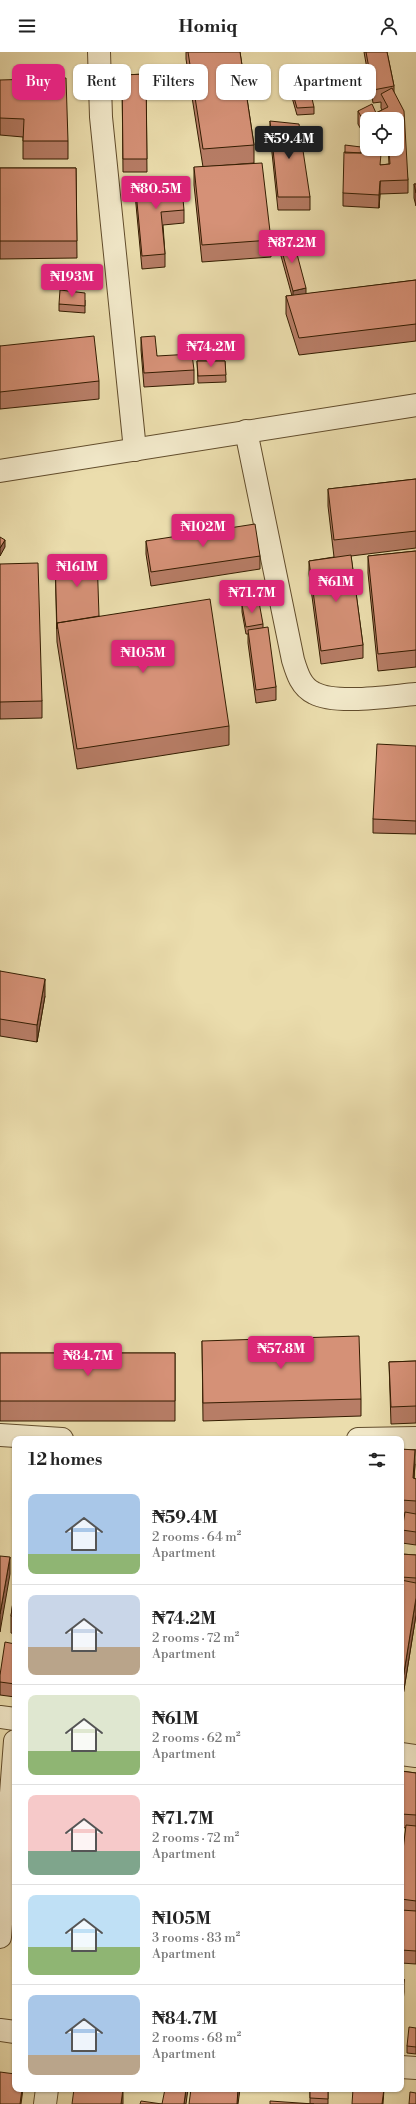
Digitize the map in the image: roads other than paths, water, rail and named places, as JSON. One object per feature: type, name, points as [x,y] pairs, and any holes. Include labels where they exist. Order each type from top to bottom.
[{"type":"street","points":[[99,52],[101,117],[134,450]]},
{"type":"street","points":[[0,471],[416,405]]},
{"type":"street","points":[[246,431],[293,660],[300,681],[314,693],[338,699],[416,694]]},
{"type":"street","points":[[0,1435],[16,1436]]},
{"type":"street","points":[[404,1438],[416,1438]]},
{"type":"street","points":[[0,1717],[12,1718]]},
{"type":"street","points":[[404,1754],[416,1756]]},
{"type":"street","points":[[0,1937],[12,1780]]},
{"type":"street","points":[[0,2030],[12,2032]]},
{"type":"street","points":[[404,2067],[416,2068]]},
{"type":"street","points":[[45,2104],[47,2092]]}]
